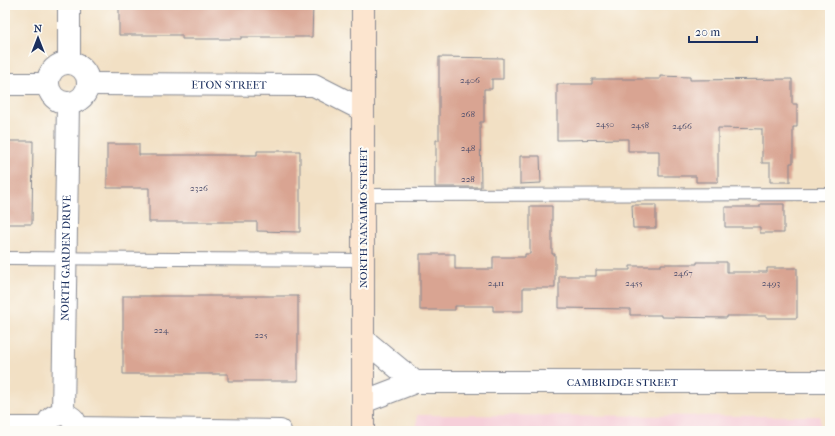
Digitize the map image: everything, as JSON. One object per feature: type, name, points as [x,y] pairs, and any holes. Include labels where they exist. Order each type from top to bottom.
[{"type":"main road","name":"NORTH NANAIMO STREET","points":[[363,5],[363,431]]},
{"type":"street","points":[[69,5],[69,64]]},
{"type":"street","points":[[69,64],[81,68],[85,72],[88,84],[87,90],[80,100],[68,103],[57,100],[49,90],[48,84],[52,72],[57,67],[69,64]]},
{"type":"street","points":[[5,84],[48,84]]},
{"type":"street","name":"ETON STREET","points":[[88,84],[314,85],[363,110]]},
{"type":"street","name":"NORTH GARDEN DRIVE","points":[[68,103],[64,258],[72,424]]},
{"type":"street","points":[[363,339],[415,382]]},
{"type":"street","name":"CAMBRIDGE STREET","points":[[363,402],[415,382],[830,382]]},
{"type":"street","points":[[5,428],[47,430],[50,419],[53,416],[72,424],[280,431]]},
{"type":"lane","points":[[363,195],[830,194]]},
{"type":"lane","points":[[5,258],[363,260]]},
{"type":"shaded area","points":[[417,415],[820,416],[820,431],[417,431]]},
{"type":"building","points":[[119,5],[313,5],[312,37],[182,39],[182,35],[119,35]]},
{"type":"building","points":[[439,57],[503,58],[503,79],[492,79],[492,89],[484,89],[484,122],[480,122],[481,187],[435,187],[436,140],[439,140]]},
{"type":"building","points":[[660,76],[690,77],[690,80],[792,79],[792,104],[797,104],[797,127],[793,127],[793,163],[790,163],[790,182],[770,182],[770,163],[762,163],[762,129],[718,128],[718,182],[696,182],[696,176],[659,176],[659,151],[628,151],[628,139],[557,140],[557,84],[592,84],[592,79],[660,79]]},
{"type":"building","points":[[5,141],[33,141],[32,224],[5,224]]},
{"type":"building","points":[[107,144],[139,144],[139,155],[257,155],[257,151],[300,151],[300,232],[257,231],[257,222],[149,222],[149,188],[107,188]]},
{"type":"building","points":[[520,156],[540,156],[541,183],[520,184]]},
{"type":"building","points":[[760,204],[784,204],[784,233],[760,233],[760,227],[725,227],[725,207],[760,207]]},
{"type":"building","points":[[632,205],[656,205],[656,228],[633,228]]},
{"type":"building","points":[[530,206],[552,206],[552,254],[555,254],[555,288],[523,288],[523,311],[493,311],[493,306],[455,306],[455,310],[420,310],[420,254],[455,254],[455,269],[493,269],[493,257],[525,257],[525,254],[530,254]]},
{"type":"building","points":[[697,262],[727,262],[727,272],[767,272],[767,268],[797,268],[797,318],[767,318],[767,316],[727,316],[727,318],[661,317],[661,315],[630,315],[630,309],[559,308],[559,276],[596,276],[596,270],[630,270],[630,266],[697,264]]},
{"type":"building","points":[[123,296],[298,296],[298,381],[228,381],[228,374],[123,374]]}]
